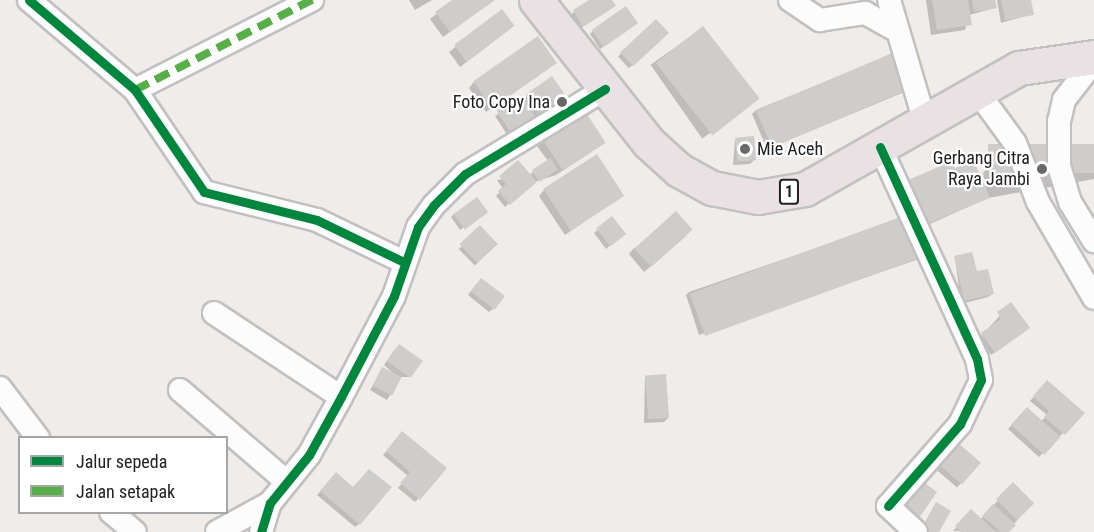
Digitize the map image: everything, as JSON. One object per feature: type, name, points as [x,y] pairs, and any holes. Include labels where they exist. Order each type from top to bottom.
[{"type":"highway","name":"1","points":[[536,0],[604,89],[679,170],[712,188],[758,197],[805,189],[880,147],[924,118],[1019,68],[1054,58],[1094,59]]},
{"type":"street","points":[[28,0],[135,90],[204,192],[317,220],[404,262]]},
{"type":"street","points":[[135,90],[312,0]]},
{"type":"street","points":[[790,0],[820,21],[865,13],[896,30]]},
{"type":"street","points":[[889,0],[896,30],[924,118]]},
{"type":"street","points":[[1094,59],[1064,100],[1059,121],[1059,166],[1070,202],[1094,241]]},
{"type":"street","points":[[261,532],[270,504],[309,455],[341,397],[394,296],[404,262],[429,212],[465,174],[604,89]]},
{"type":"street","points":[[977,91],[1015,143],[1038,202],[1094,298]]},
{"type":"street","points":[[880,147],[977,359],[981,380],[960,424],[936,445],[888,506],[916,532]]},
{"type":"street","points":[[214,313],[341,397]]},
{"type":"street","points":[[0,388],[36,436]]},
{"type":"street","points":[[180,390],[287,482]]},
{"type":"street","points":[[217,532],[270,504]]},
{"type":"street","points":[[112,514],[135,532]]},
{"type":"building","points":[[452,0],[495,0],[450,32],[435,12]]},
{"type":"building","points":[[589,0],[612,0],[616,6],[583,27],[573,10]]},
{"type":"building","points":[[932,0],[968,0],[972,25],[937,30]]},
{"type":"building","points":[[972,0],[995,0],[997,8],[974,12]]},
{"type":"building","points":[[1001,0],[1031,0],[1034,15],[1005,20]]},
{"type":"building","points":[[626,6],[638,23],[604,47],[592,30]]},
{"type":"building","points":[[502,9],[515,26],[467,62],[454,45]]},
{"type":"building","points":[[656,19],[669,33],[633,66],[620,52]]},
{"type":"building","points":[[703,26],[760,98],[712,135],[656,63]]},
{"type":"building","points":[[538,36],[557,63],[492,108],[473,81]]},
{"type":"building","points":[[897,51],[913,88],[772,148],[756,111]]},
{"type":"building","points":[[552,76],[571,103],[545,121],[526,94]]},
{"type":"building","points":[[521,95],[540,124],[516,140],[497,111]]},
{"type":"building","points":[[585,111],[606,143],[563,171],[542,139]]},
{"type":"building","name":"Mie Aceh","points":[[754,136],[756,160],[737,162],[735,138]]},
{"type":"building","name":"Gerbang Citra Raya Jambi","points":[[988,144],[1094,144],[1094,173],[988,173]]},
{"type":"building","points":[[597,154],[624,196],[571,231],[543,189]]},
{"type":"building","points":[[550,158],[558,170],[540,182],[532,170]]},
{"type":"building","points":[[518,160],[537,182],[510,205],[498,191],[506,184],[499,176]]},
{"type":"building","points":[[952,161],[955,168],[974,161],[990,198],[924,225],[906,181]]},
{"type":"building","points":[[477,197],[488,212],[465,229],[454,214]]},
{"type":"building","points":[[676,211],[693,230],[651,267],[634,248]]},
{"type":"building","points":[[906,215],[921,257],[705,336],[690,294]]},
{"type":"building","points":[[612,216],[626,234],[610,246],[596,228]]},
{"type":"building","points":[[480,225],[498,244],[477,263],[460,244]]},
{"type":"building","points":[[972,252],[977,271],[988,269],[994,294],[964,301],[954,256]]},
{"type":"building","points":[[481,278],[505,296],[495,310],[471,292]]},
{"type":"building","points":[[1011,302],[1030,328],[995,353],[981,333],[1001,319],[997,312]]},
{"type":"building","points":[[399,344],[423,361],[411,378],[387,361]]},
{"type":"building","points":[[382,367],[402,377],[392,396],[372,386]]},
{"type":"building","points":[[666,374],[669,418],[648,419],[645,375]]},
{"type":"building","points":[[1047,380],[1085,413],[1065,435],[1044,417],[1049,411],[1033,396]]},
{"type":"building","points":[[1027,407],[1060,437],[1044,455],[1011,425]]},
{"type":"building","points":[[402,431],[447,468],[420,500],[400,483],[410,472],[386,451]]},
{"type":"building","points":[[956,441],[981,463],[962,485],[937,463]]},
{"type":"building","points":[[369,469],[392,487],[360,525],[320,491],[336,472],[353,487]]},
{"type":"building","points":[[922,481],[937,492],[919,518],[899,504]]},
{"type":"building","points":[[1013,482],[1034,503],[1017,520],[996,499]]},
{"type":"building","points":[[936,502],[951,511],[939,532],[926,532],[921,529]]},
{"type":"building","points":[[993,504],[1016,525],[1009,532],[1001,532],[982,516]]},
{"type":"building","points":[[971,509],[996,532],[961,532],[955,526]]},
{"type":"marked path","points":[[135,90],[312,0]]},
{"type":"cycle path","points":[[29,0],[135,90],[204,192],[317,220],[404,262]]},
{"type":"cycle path","points":[[261,532],[270,503],[309,455],[341,397],[394,296],[418,227],[434,205],[465,174],[605,89]]},
{"type":"cycle path","points":[[880,147],[977,359],[981,380],[960,424],[888,506]]},
{"type":"place","name":"Foto Copy Ina","points":[[562,102]]},
{"type":"place","name":"Mie Aceh","points":[[745,149]]},
{"type":"place","name":"Gerbang Citra Raya Jambi","points":[[1042,169]]}]
